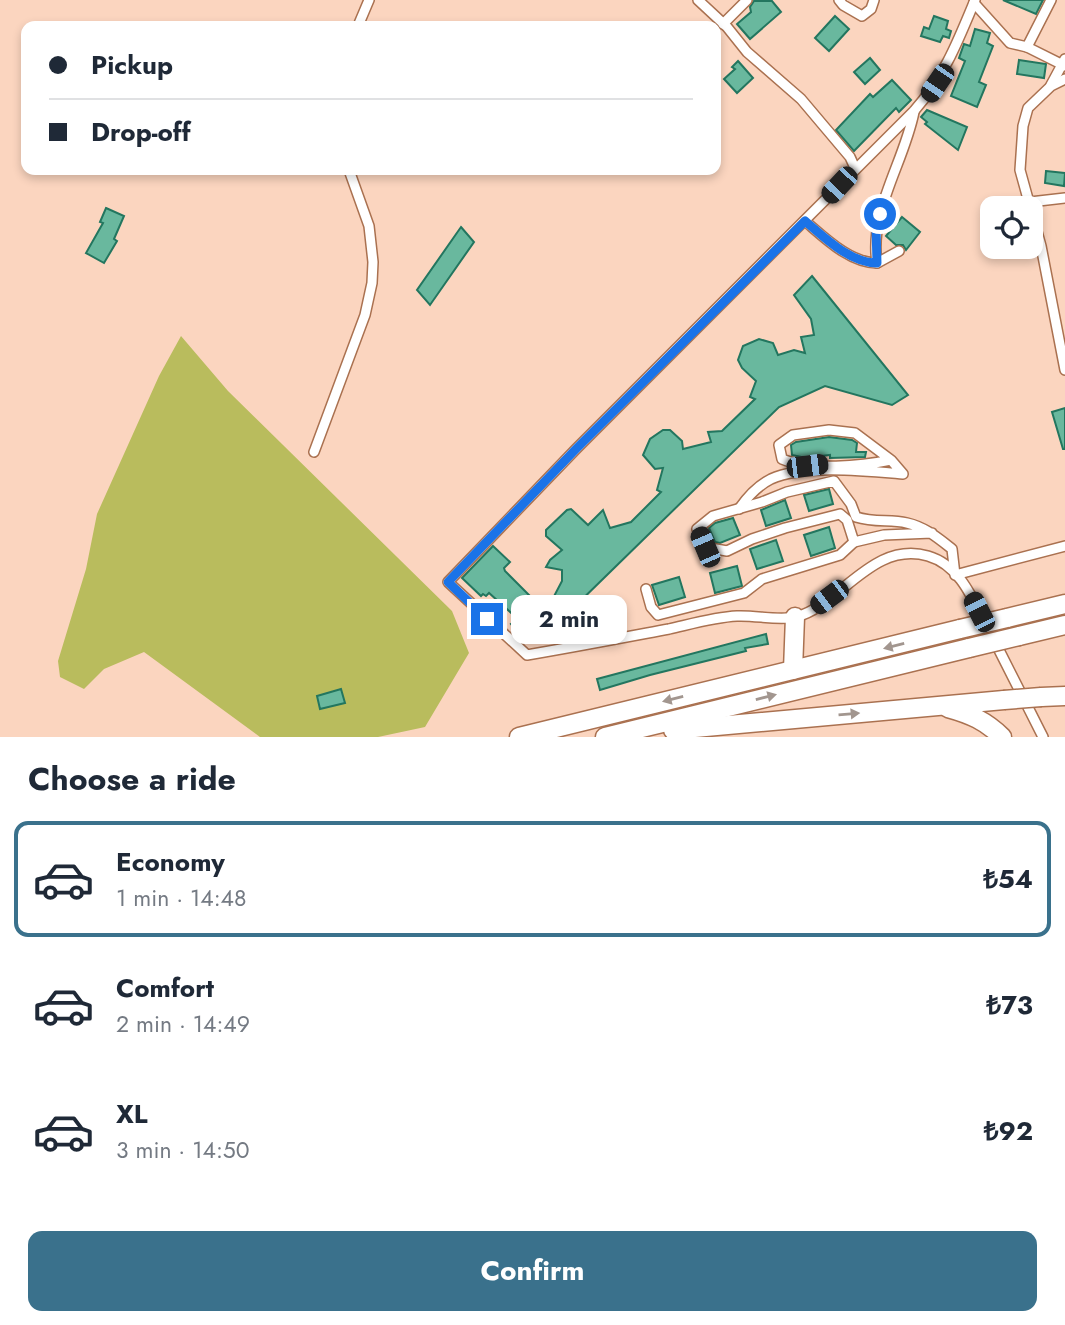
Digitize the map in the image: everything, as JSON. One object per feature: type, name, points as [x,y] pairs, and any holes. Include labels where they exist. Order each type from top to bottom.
[{"type":"highway","points":[[519,737],[1065,603]]},
{"type":"highway","points":[[793,670],[795,617]]},
{"type":"highway","points":[[605,737],[1065,625]]},
{"type":"highway","points":[[636,737],[734,723],[1065,696]]},
{"type":"highway","points":[[938,706],[970,714],[989,724],[1002,737]]},
{"type":"street","points":[[360,21],[369,0]]},
{"type":"street","points":[[698,0],[720,21]]},
{"type":"street","points":[[747,0],[723,24],[747,52],[802,99],[856,168]]},
{"type":"street","points":[[839,0],[862,16],[871,9],[874,0]]},
{"type":"street","points":[[1027,47],[1051,0]]},
{"type":"street","points":[[1028,196],[1020,170],[1023,126],[1028,108],[1051,86],[1064,63],[1027,47],[1010,43],[974,2],[945,70],[929,95],[576,449],[448,582],[527,656],[737,616],[795,617],[813,609],[860,573],[889,558],[906,554],[928,556],[950,568],[967,588],[1043,737]]},
{"type":"street","points":[[1051,86],[1065,79]]},
{"type":"street","points":[[877,263],[876,227],[911,130],[914,111]]},
{"type":"street","points":[[314,452],[365,315],[372,283],[373,262],[369,226],[351,175]]},
{"type":"street","points":[[1043,201],[1065,198]]},
{"type":"street","points":[[805,221],[841,250],[864,263],[877,263],[899,251]]},
{"type":"street","points":[[1042,259],[1065,370]]},
{"type":"street","points":[[739,509],[751,492],[773,478],[804,472],[861,470],[903,474],[891,460],[855,433],[829,430],[793,435],[779,445],[782,459],[807,466],[861,466],[891,460]]},
{"type":"street","points":[[854,542],[847,520],[840,514],[785,528],[727,551],[705,547],[697,529],[713,516],[787,492],[834,481],[851,504],[856,517],[871,522],[907,523],[932,533],[952,549],[956,575]]},
{"type":"street","points":[[646,589],[651,607],[658,615],[744,593],[762,579],[840,555],[854,542],[884,535],[932,533]]},
{"type":"street","points":[[956,575],[1065,546]]},
{"type":"shaded area","points":[[181,336],[228,391],[452,611],[469,653],[425,727],[378,737],[260,737],[144,652],[104,669],[84,689],[60,677],[58,661],[86,569],[97,514],[159,376]]},
{"type":"building","points":[[1003,0],[1043,0],[1036,14]]},
{"type":"building","points":[[754,1],[772,1],[781,12],[750,39],[737,24],[751,12],[750,7]]},
{"type":"building","points":[[835,16],[849,29],[829,51],[815,38]]},
{"type":"building","points":[[934,16],[948,21],[946,29],[951,31],[949,38],[943,36],[940,42],[921,36],[924,27],[929,29]]},
{"type":"building","points":[[975,29],[990,33],[987,43],[993,46],[979,82],[986,85],[977,107],[951,96],[965,61],[959,58],[964,44],[970,46]]},
{"type":"building","points":[[870,58],[880,70],[865,84],[854,72]]},
{"type":"building","points":[[1019,60],[1046,64],[1044,78],[1017,74]]},
{"type":"building","points":[[738,61],[753,78],[737,93],[724,79],[735,69],[732,67]]},
{"type":"building","points":[[892,80],[911,100],[899,112],[896,108],[854,151],[836,130],[870,94],[873,97]]},
{"type":"building","points":[[927,110],[967,127],[958,150],[925,124],[927,122],[921,117]]},
{"type":"building","points":[[1046,171],[1065,173],[1064,186],[1045,183]]},
{"type":"building","points":[[106,208],[124,216],[114,239],[117,241],[104,263],[86,253],[103,223],[100,222]]},
{"type":"building","points":[[902,217],[920,232],[906,250],[903,245],[896,245],[886,236]]},
{"type":"building","points":[[461,227],[474,242],[430,305],[417,290]]},
{"type":"building","points":[[812,276],[908,395],[892,405],[825,386],[779,407],[565,616],[551,602],[562,581],[562,570],[546,567],[562,550],[546,536],[546,530],[571,509],[588,525],[603,510],[610,528],[631,522],[661,492],[657,490],[663,468],[655,469],[643,455],[650,439],[663,430],[670,430],[682,441],[683,449],[711,442],[708,432],[722,431],[755,399],[750,397],[756,381],[742,368],[738,360],[743,346],[759,339],[773,343],[778,355],[794,350],[805,353],[801,337],[814,335],[811,319],[794,295]]},
{"type":"building","points":[[1065,408],[1065,449],[1063,449],[1052,412]]},
{"type":"building","points":[[829,437],[852,440],[857,443],[856,452],[866,452],[865,457],[830,458],[830,455],[806,458],[792,455],[791,445],[796,442]]},
{"type":"building","points":[[829,489],[833,504],[809,511],[804,495]]},
{"type":"building","points":[[785,500],[791,518],[766,526],[761,510]]},
{"type":"building","points":[[733,518],[740,535],[720,543],[715,542],[709,528],[715,523]]},
{"type":"building","points":[[829,527],[835,548],[811,556],[804,535]]},
{"type":"building","points":[[776,540],[783,561],[757,569],[750,549]]},
{"type":"building","points":[[493,546],[510,562],[504,568],[505,571],[531,597],[520,609],[534,628],[531,631],[528,628],[519,634],[511,624],[518,619],[489,593],[481,596],[462,578]]},
{"type":"building","points":[[737,566],[742,586],[715,593],[710,573]]},
{"type":"building","points":[[679,577],[685,597],[659,605],[652,585]]},
{"type":"building","points":[[766,634],[768,644],[745,648],[746,651],[600,690],[597,679]]},
{"type":"building","points":[[341,689],[345,703],[320,709],[317,696]]},
{"type":"route","points":[[487,619],[448,582],[576,449],[805,221],[841,250],[864,263],[877,263],[876,227],[880,214]]}]
